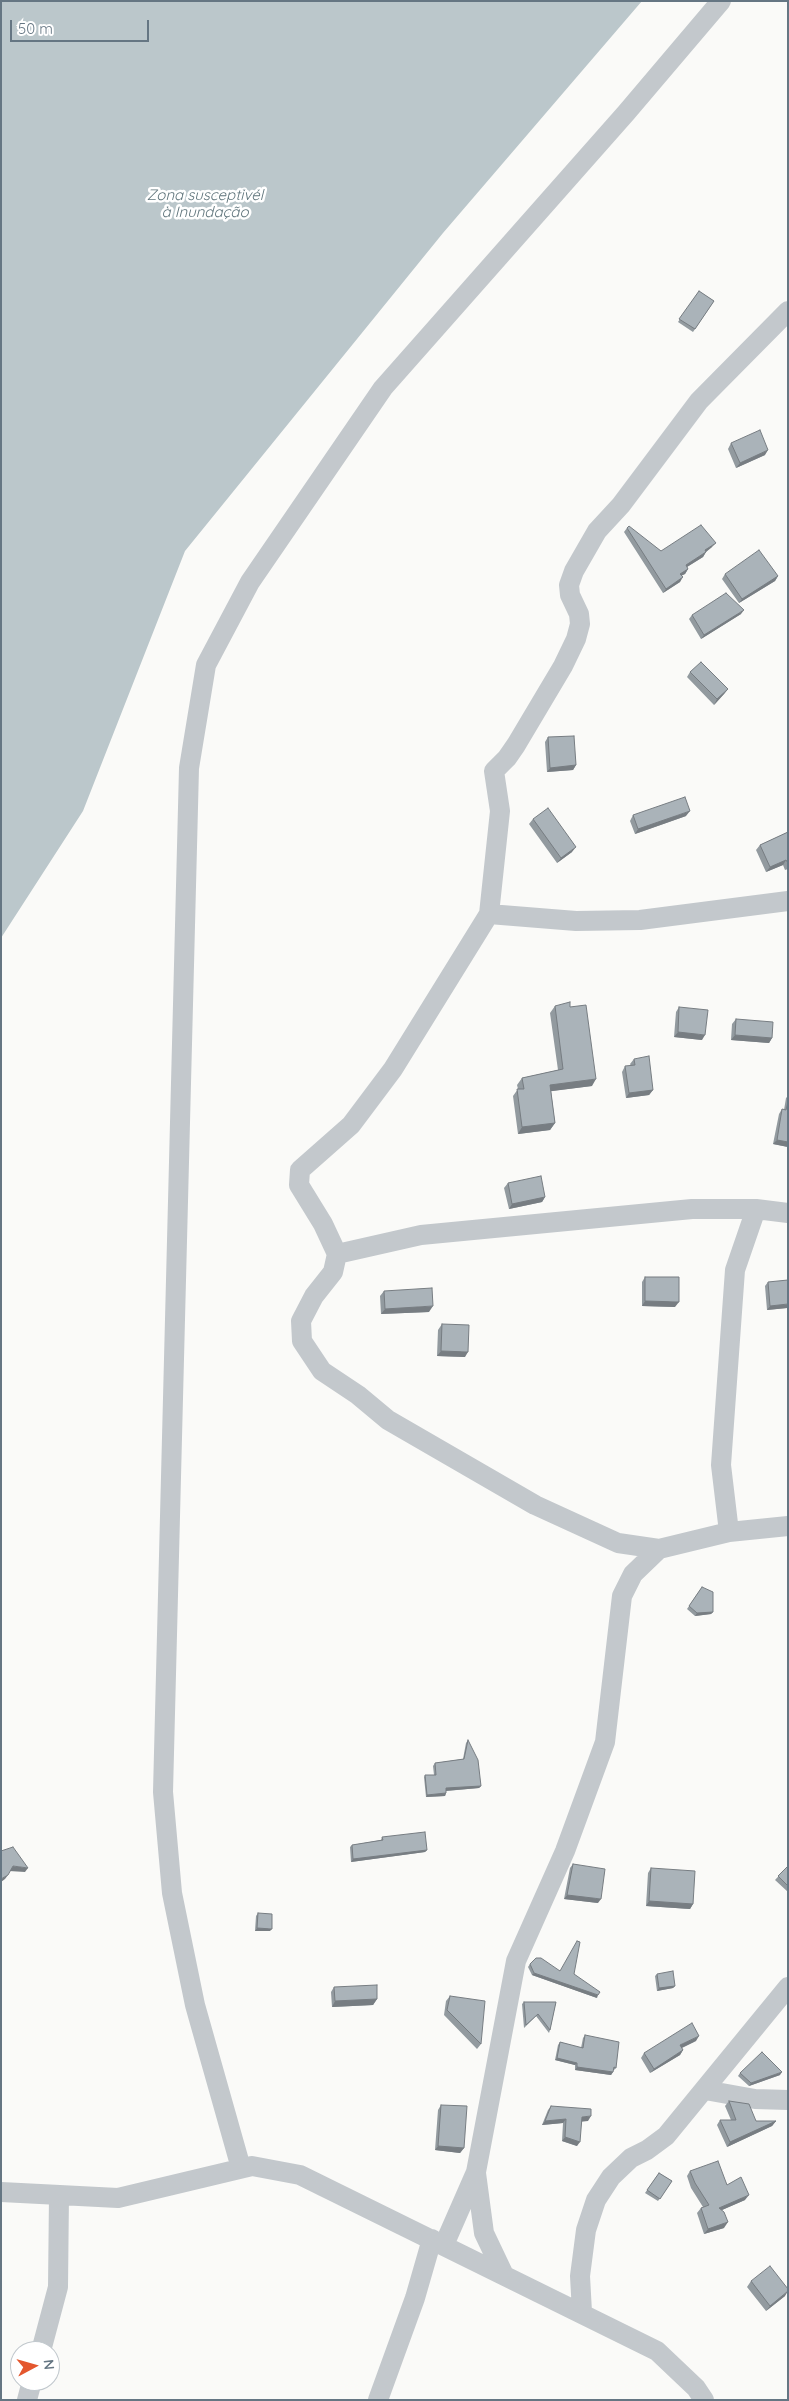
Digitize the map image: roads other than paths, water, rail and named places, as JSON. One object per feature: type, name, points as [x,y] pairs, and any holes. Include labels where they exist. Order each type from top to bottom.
[{"type":"street","points":[[241,2168],[195,2005],[172,1893],[163,1792],[189,768],[206,665],[250,582],[383,388],[620,120],[721,1]]},
{"type":"street","points":[[788,310],[699,401],[621,505],[597,531],[574,571],[569,585],[570,595],[579,614],[580,624],[576,639],[563,666],[516,745],[494,771],[500,811],[489,914],[393,1069],[351,1125],[300,1170],[299,1185],[324,1224],[337,1254],[332,1272],[314,1296],[300,1321],[302,1341],[322,1371],[358,1395],[388,1420],[535,1505],[618,1543],[659,1549],[728,1532],[788,1526]]},
{"type":"street","points":[[489,914],[576,921],[640,920],[788,901]]},
{"type":"street","points":[[337,1254],[421,1235],[692,1209],[756,1209],[788,1212]]},
{"type":"street","points":[[728,1532],[721,1465],[735,1270],[756,1209]]},
{"type":"street","points":[[378,2400],[415,2298],[438,2242],[476,2172],[516,1961],[565,1851],[605,1742],[622,1596],[633,1574],[659,1549]]},
{"type":"street","points":[[582,2312],[580,2276],[586,2230],[596,2200],[611,2177],[631,2158],[647,2150],[666,2136],[788,1987]]},
{"type":"street","points":[[705,2090],[755,2099],[788,2100]]},
{"type":"street","points":[[1,2192],[118,2198],[252,2166],[300,2175],[503,2273],[657,2351],[696,2388],[704,2400]]},
{"type":"street","points":[[476,2172],[484,2233],[503,2273]]},
{"type":"street","points":[[44,2341],[58,2287],[59,2196]]},
{"type":"water","name":"Zona susceptivél à Inundação","points":[[1,1],[642,1],[443,233],[185,551],[83,811],[1,938]]}]
